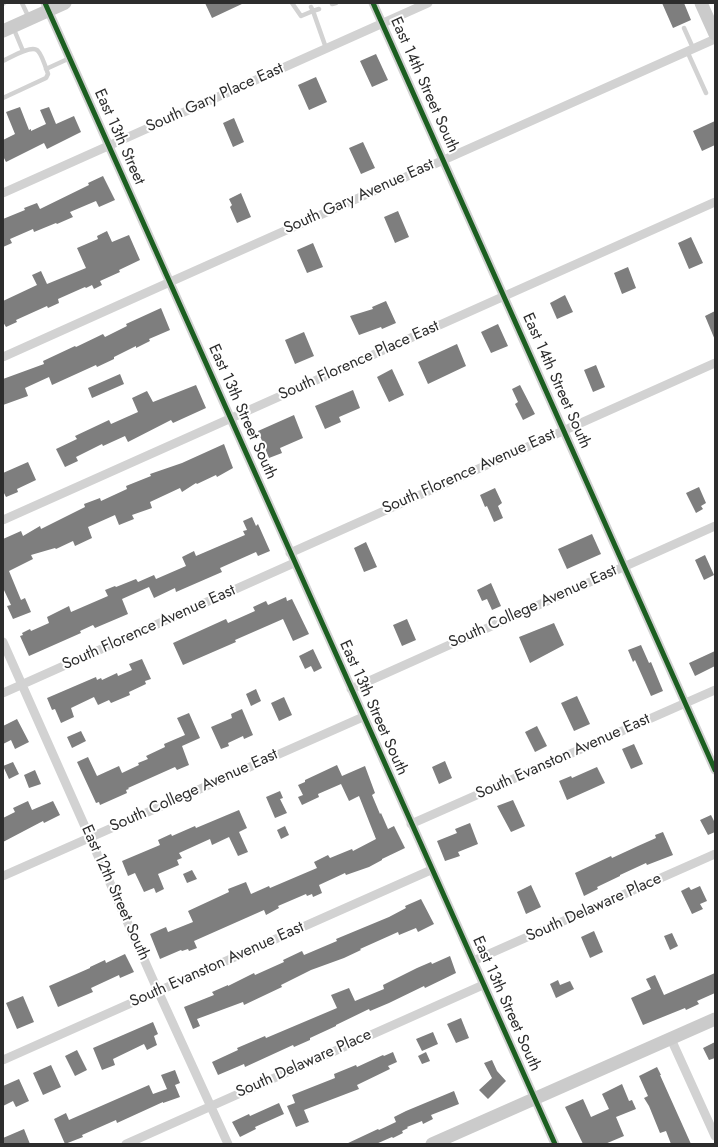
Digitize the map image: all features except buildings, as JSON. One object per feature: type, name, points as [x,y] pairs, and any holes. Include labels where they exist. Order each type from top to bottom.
[{"type":"main road","points":[[8,28],[29,19],[47,7],[65,3]]},
{"type":"main road","points":[[701,3],[715,34]]},
{"type":"main road","points":[[432,1144],[715,1019]]},
{"type":"street","name":"East 14th Street South","points":[[373,3],[715,770]]},
{"type":"street","name":"South Gary Place East","points":[[3,193],[428,3]]},
{"type":"street","name":"East 13th Street","points":[[47,7],[170,282]]},
{"type":"street","name":"South Gary Avenue East","points":[[3,358],[715,39]]},
{"type":"street","name":"South Florence Place East","points":[[3,520],[715,202]]},
{"type":"street","name":"East 13th Street South","points":[[170,282],[431,870],[555,1144]]},
{"type":"street","name":"South Florence Avenue East","points":[[290,553],[715,363]]},
{"type":"street","name":"South College Avenue East","points":[[351,689],[715,526]]},
{"type":"street","name":"South Florence Avenue East","points":[[3,693],[294,563]]},
{"type":"street","name":"East 12th Street South","points":[[3,642],[158,991],[228,1144]]},
{"type":"street","name":"South Evanston Avenue East","points":[[411,824],[715,690]]},
{"type":"street","name":"South College Avenue East","points":[[3,876],[363,717]]},
{"type":"street","name":"South Delaware Place","points":[[473,961],[715,854]]},
{"type":"street","name":"South Evanston Avenue East","points":[[3,1060],[431,870]]},
{"type":"street","name":"South Delaware Place","points":[[126,1144],[483,985]]},
{"type":"street","points":[[671,1039],[715,1136]]},
{"type":"lane","points":[[22,3],[29,19]]},
{"type":"lane","points":[[292,3],[301,16],[312,9],[319,9]]},
{"type":"lane","points":[[312,9],[326,48]]},
{"type":"lane","points":[[8,28],[23,51]]},
{"type":"lane","points":[[684,28],[690,50],[706,93]]},
{"type":"lane","points":[[3,61],[23,51],[34,48],[38,50],[48,74],[46,78],[3,98]]},
{"type":"lane","points":[[46,69],[70,58]]},
{"type":"cycle path","points":[[45,3],[555,1144]]},
{"type":"cycle path","points":[[373,3],[715,770]]}]
